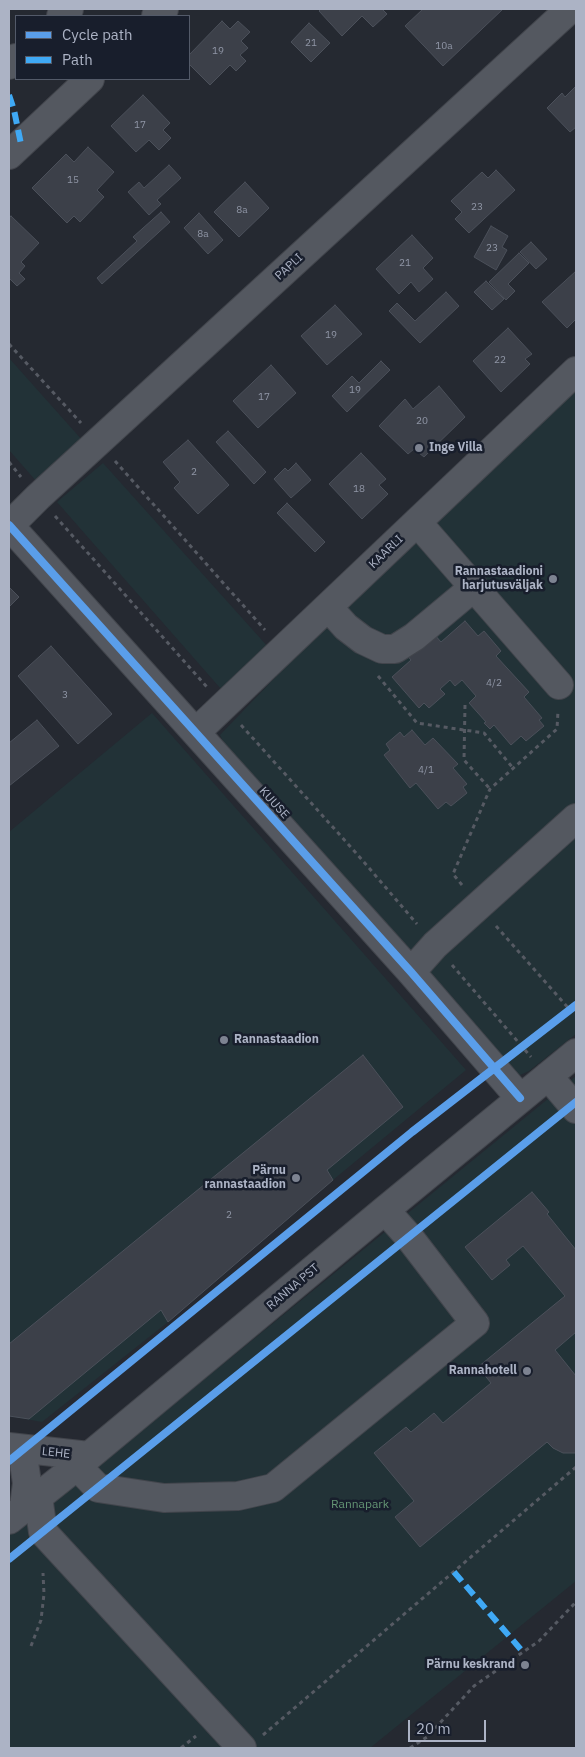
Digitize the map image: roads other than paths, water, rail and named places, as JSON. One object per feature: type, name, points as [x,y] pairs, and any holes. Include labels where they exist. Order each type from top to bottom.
[{"type":"street","name":"PAPLI","points":[[9,526],[38,497],[570,9]]},
{"type":"street","points":[[9,155],[89,80]]},
{"type":"street","name":"KAARLI","points":[[196,732],[576,371]]},
{"type":"street","points":[[417,522],[559,685]]},
{"type":"street","name":"KUUSE","points":[[9,526],[196,732],[495,1067],[520,1098]]},
{"type":"street","points":[[328,607],[346,627],[363,640],[382,649],[395,649],[414,637],[474,587]]},
{"type":"street","points":[[410,972],[435,945],[575,821]]},
{"type":"street","name":"RANNA PST","points":[[23,1508],[83,1461],[576,1053]]},
{"type":"street","points":[[548,1076],[576,1109]]},
{"type":"street","points":[[83,1461],[98,1488],[164,1498],[238,1496],[273,1488],[475,1323],[409,1237],[385,1210]]},
{"type":"street","name":"LEHE","points":[[83,1461],[16,1448],[27,1483],[23,1508],[42,1532],[216,1720],[252,1742]]},
{"type":"place","name":"Inge Villa","points":[[419,448]]},
{"type":"place","name":"Rannastaadioni harjutusväljak","points":[[553,579]]},
{"type":"place","name":"Rannastaadion","points":[[224,1040]]},
{"type":"place","name":"Pärnu rannastaadion","points":[[296,1178]]},
{"type":"place","name":"Rannahotell","points":[[527,1371]]},
{"type":"place","name":"Pärnu keskrand","points":[[525,1665]]},
{"type":"park label","name":"Rannapark","points":[[360,1505]]}]
